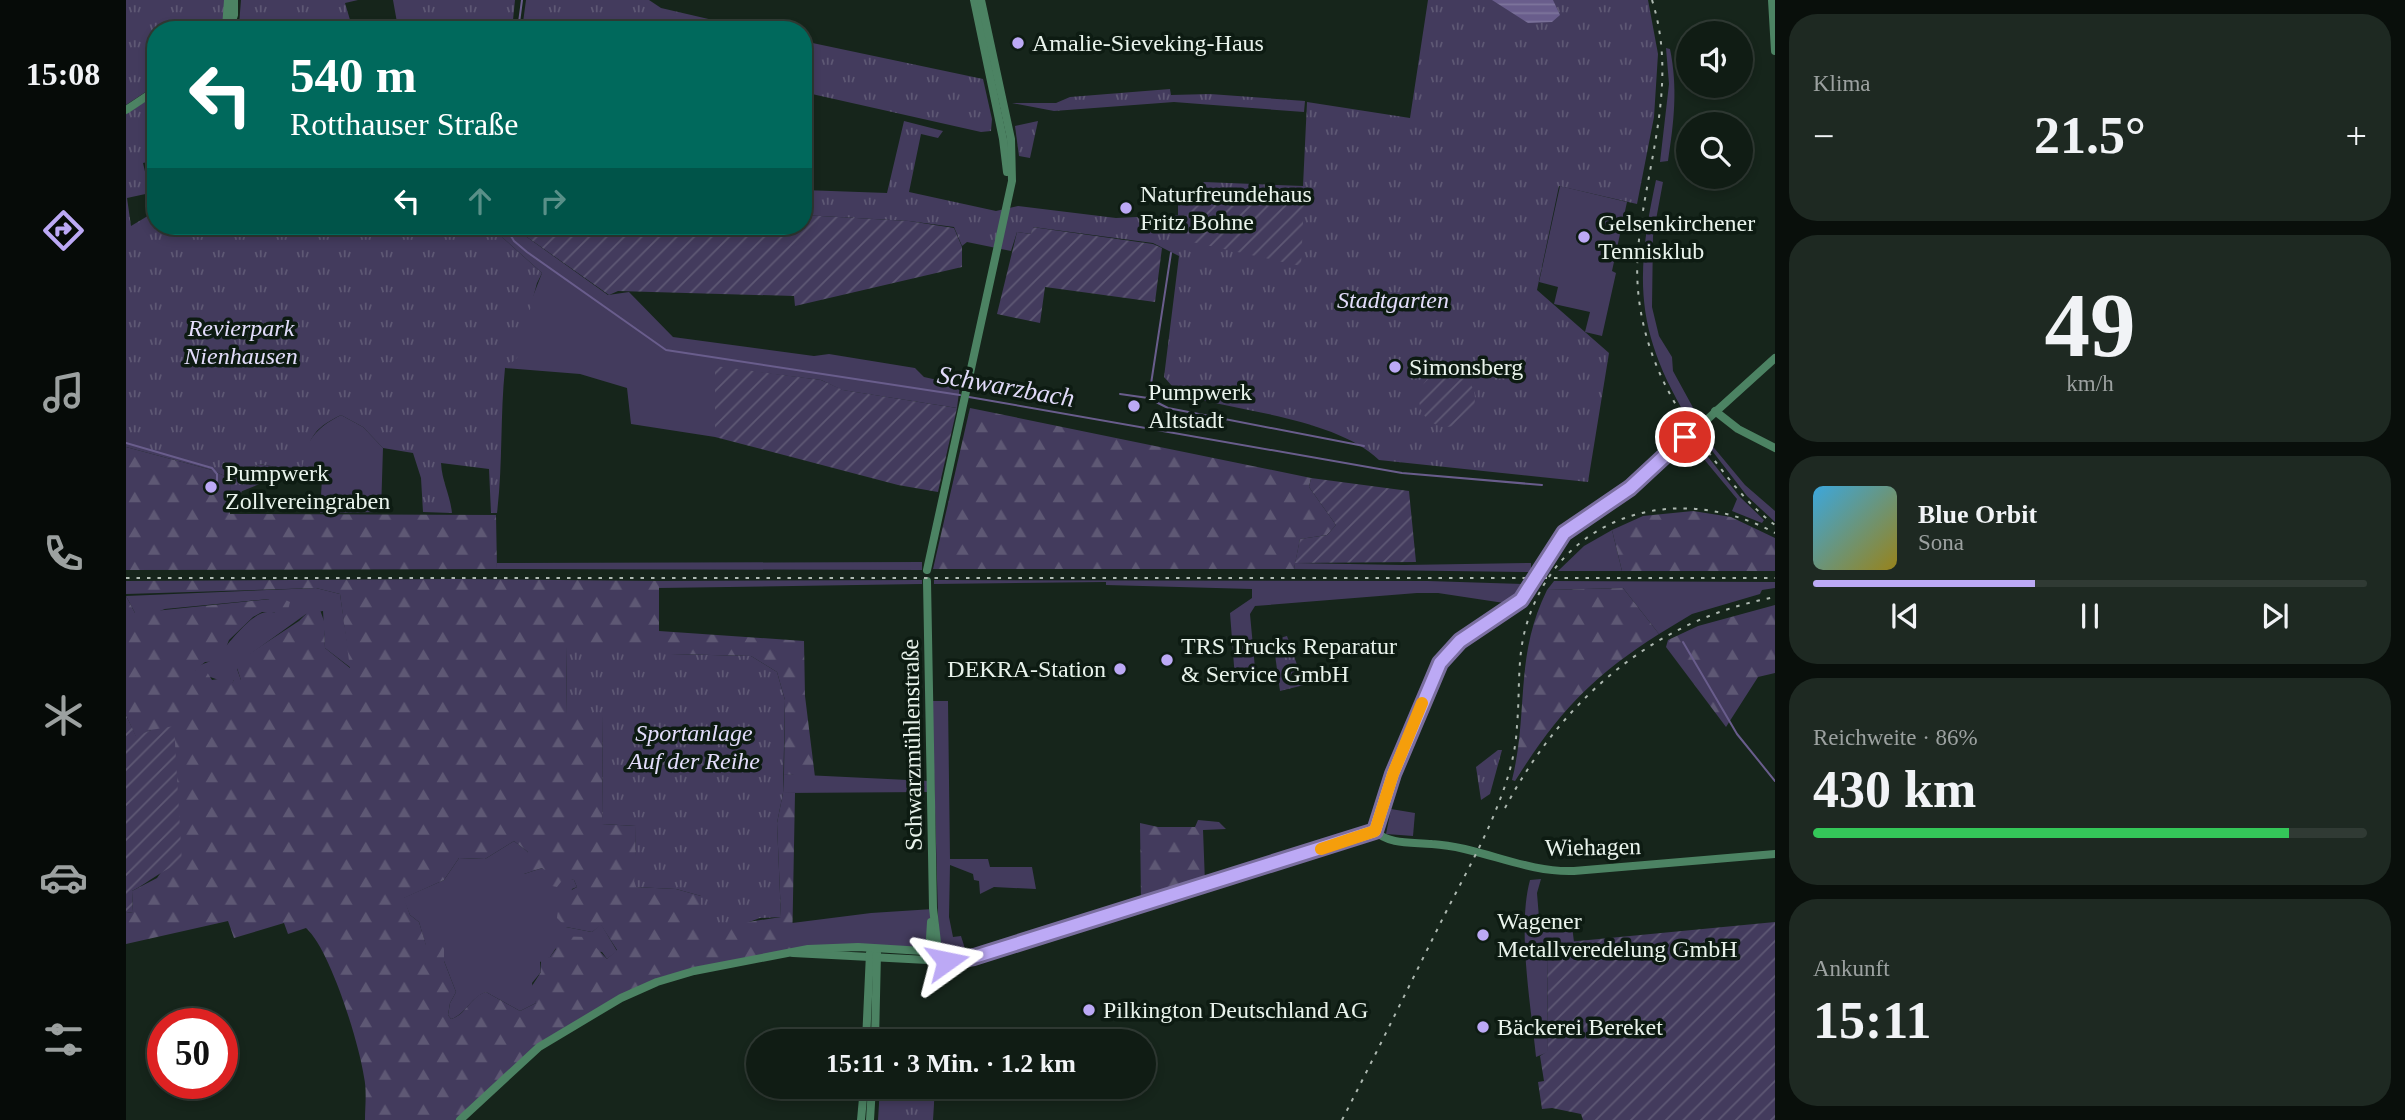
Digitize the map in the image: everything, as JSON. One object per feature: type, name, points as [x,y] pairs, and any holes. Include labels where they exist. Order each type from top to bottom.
[{"type":"main road","points":[[227,21],[228,0]]},
{"type":"main road","points":[[231,21],[234,0]]},
{"type":"main road","points":[[974,0],[1007,139]]},
{"type":"main road","points":[[927,570],[1006,204],[1007,139],[981,0]]},
{"type":"main road","points":[[1772,0],[1775,51]]},
{"type":"main road","points":[[126,110],[147,96]]},
{"type":"main road","points":[[460,1120],[539,1047],[643,986],[694,971],[824,948],[931,960],[974,957],[1375,831],[1393,774],[1440,663],[1460,641],[1521,600],[1564,533],[1639,481],[1775,358]]},
{"type":"main road","points":[[1715,411],[1738,429],[1775,447]]},
{"type":"main road","name":"Schwarzmühlenstraße","points":[[928,581],[933,908],[931,960]]},
{"type":"main road","name":"Wiehagen","points":[[1375,831],[1391,840],[1461,847],[1544,871],[1602,869],[1775,854]]},
{"type":"main road","points":[[873,953],[933,951],[978,954]]},
{"type":"main road","points":[[867,1029],[873,953]]},
{"type":"main road","points":[[873,953],[875,1029]]},
{"type":"main road","points":[[861,1120],[863,1099]]},
{"type":"main road","points":[[870,1120],[871,1099]]},
{"type":"green space","points":[[126,0],[226,0],[224,21],[147,21],[147,91],[126,105]]},
{"type":"green space","points":[[241,0],[358,0],[345,3],[350,21],[239,21]]},
{"type":"green space","points":[[393,0],[515,0],[513,21],[397,21]]},
{"type":"green space","points":[[526,0],[649,0],[661,8],[717,21],[523,21]]},
{"type":"green space","name":"Stadtgarten","points":[[1428,0],[1648,0],[1658,54],[1654,117],[1637,204],[1559,186],[1537,290],[1609,353],[1588,482],[1379,460],[1361,446],[1313,426],[1180,395],[1164,377],[1179,256],[1153,243],[1033,227],[1031,234],[1017,232],[1011,251],[967,242],[962,246],[954,227],[909,221],[812,216],[812,190],[887,193],[904,121],[943,131],[938,138],[921,134],[909,192],[996,211],[1018,206],[1116,218],[1178,215],[1178,202],[1190,198],[1204,182],[1303,186],[1307,102],[1410,118]]},
{"type":"green space","points":[[812,43],[983,79],[992,119],[991,131],[981,132],[812,94]]},
{"type":"green space","points":[[1666,48],[1670,49],[1674,77],[1674,105],[1668,161],[1660,162],[1669,84]]},
{"type":"green space","points":[[1170,89],[1171,95],[1210,94],[1305,101],[1304,112],[1174,102],[1054,111],[1012,103],[1056,103],[1070,97]]},
{"type":"green space","name":"Revierpark Nienhausen","points":[[147,100],[147,162],[143,163],[147,194],[127,198],[131,226],[147,216],[147,235],[502,235],[542,273],[517,358],[505,368],[497,513],[491,513],[489,469],[441,463],[452,513],[423,512],[421,478],[413,453],[383,448],[363,427],[341,415],[317,431],[301,471],[259,464],[250,469],[234,512],[229,512],[231,479],[212,470],[126,447],[126,114]]},
{"type":"green space","points":[[1038,121],[1030,158],[1019,156],[1015,126]]},
{"type":"green space","points":[[1656,180],[1663,182],[1653,236],[1652,307],[1659,336],[1672,357],[1673,371],[1696,413],[1691,419],[1688,419],[1658,358],[1644,303],[1645,246]]},
{"type":"green space","name":"Gelsenkirchener Tennisklub","points":[[1560,186],[1627,202],[1612,271],[1616,273],[1602,336],[1585,332],[1590,312],[1554,304],[1558,287],[1539,282]]},
{"type":"green space","points":[[1200,197],[1304,201],[1301,266],[1192,242],[1186,231],[1188,208]]},
{"type":"green space","points":[[812,216],[909,221],[954,228],[962,247],[962,267],[795,306],[794,296],[618,291],[609,295],[524,235],[812,235]]},
{"type":"green space","points":[[1032,227],[1153,244],[1162,248],[1155,302],[1045,287],[1040,323],[997,314],[1017,232],[1031,234]]},
{"type":"green space","points":[[502,235],[524,235],[608,295],[629,292],[673,337],[814,356],[829,354],[915,368],[924,377],[960,385],[957,408],[842,390],[821,380],[715,367],[715,437],[631,424],[627,388],[580,374],[505,368],[542,273]]},
{"type":"green space","points":[[715,366],[821,380],[843,390],[957,408],[938,492],[898,485],[715,437]]},
{"type":"green space","points":[[1447,371],[1462,376],[1470,384],[1475,399],[1470,414],[1462,422],[1447,427],[1432,422],[1424,414],[1419,399],[1424,384],[1432,376]]},
{"type":"green space","points":[[970,408],[1311,478],[1309,487],[1336,525],[1327,535],[1300,539],[1294,569],[933,569]]},
{"type":"green space","points":[[341,415],[363,427],[383,448],[381,512],[320,513],[322,478],[301,479],[303,457],[310,440],[323,426]]},
{"type":"green space","points":[[1705,437],[1745,485],[1775,511],[1775,522],[1747,496],[1703,439]]},
{"type":"green space","points":[[1697,443],[1740,497],[1764,520],[1762,523],[1732,511],[1737,499],[1693,446]]},
{"type":"green space","points":[[126,447],[212,470],[231,479],[230,514],[496,515],[497,569],[126,570]]},
{"type":"green space","points":[[259,464],[301,471],[301,479],[269,480],[240,492],[250,469]]},
{"type":"green space","points":[[1311,478],[1409,491],[1416,562],[1295,563],[1300,539],[1327,535],[1336,525],[1309,487]]},
{"type":"green space","points":[[1693,511],[1731,517],[1775,538],[1775,571],[1622,571],[1612,530],[1643,516]]},
{"type":"green space","points":[[1612,530],[1622,571],[1558,571],[1584,546]]},
{"type":"green space","points":[[922,562],[922,570],[497,569],[497,563]]},
{"type":"green space","points":[[1295,563],[1531,563],[1531,572],[1294,569]]},
{"type":"green space","points":[[922,580],[922,584],[659,588],[659,581]]},
{"type":"green space","points":[[934,580],[1428,581],[1523,584],[1516,595],[1504,603],[1438,593],[1417,593],[1255,606],[1250,614],[1256,679],[1235,679],[1230,613],[1252,598],[1252,589],[1106,585],[1106,582],[934,584]]},
{"type":"green space","points":[[126,581],[659,581],[659,631],[804,641],[805,696],[815,777],[784,774],[785,700],[777,672],[751,656],[671,654],[671,646],[567,646],[566,714],[603,714],[602,824],[636,826],[635,887],[676,889],[701,896],[748,922],[781,917],[777,823],[783,793],[795,793],[792,951],[643,985],[558,1034],[459,1120],[365,1120],[365,1082],[350,1020],[334,975],[315,939],[306,928],[288,934],[284,923],[234,938],[228,921],[126,944],[126,913],[133,912],[132,891],[157,878],[164,868],[151,730],[136,737],[126,715],[126,596],[135,613],[281,598],[290,602],[288,610],[281,613],[262,612],[253,617],[229,640],[221,661],[205,662],[195,670],[207,672],[212,680],[224,678],[232,683],[234,680],[241,680],[236,665],[240,660],[299,621],[312,608],[319,607],[324,621],[325,648],[350,668],[340,594],[316,588],[126,594]],"holes":[[[514,841],[528,852],[515,866],[524,874],[542,868],[547,872],[542,877],[545,881],[557,887],[564,878],[574,880],[577,887],[559,897],[557,918],[566,927],[592,932],[601,925],[617,950],[607,959],[586,937],[554,936],[551,943],[556,949],[550,957],[541,958],[541,972],[530,989],[536,1003],[520,1011],[486,992],[476,997],[461,1014],[451,1019],[448,1015],[450,1003],[456,992],[444,961],[444,944],[435,941],[426,945],[419,922],[410,915],[404,898],[444,880],[459,858],[485,859]]]},
{"type":"green space","points":[[1554,581],[1775,582],[1775,588],[1692,614],[1659,634],[1623,588],[1547,590]]},
{"type":"green space","points":[[316,588],[340,594],[351,668],[325,648],[323,611],[306,614],[249,655],[237,669],[241,680],[234,680],[232,684],[194,670],[214,659],[250,620],[267,612],[275,613],[269,599],[165,609],[152,614],[135,613],[126,596]]},
{"type":"green space","points":[[1623,588],[1659,634],[1595,681],[1546,735],[1515,781],[1512,780],[1530,638],[1547,590]]},
{"type":"green space","points":[[1775,605],[1775,673],[1758,677],[1726,727],[1666,647],[1668,640],[1698,626]]},
{"type":"green space","points":[[1287,636],[1304,685],[1280,691],[1273,640]]},
{"type":"green space","name":"Sportanlage Auf der Reihe","points":[[567,646],[671,646],[671,654],[751,656],[777,672],[785,700],[783,793],[777,823],[781,917],[760,918],[730,929],[699,927],[701,896],[676,889],[634,887],[636,826],[602,824],[603,715],[566,715]]},
{"type":"green space","points":[[932,701],[948,701],[950,859],[988,859],[990,867],[1032,867],[1036,889],[994,887],[980,894],[979,881],[974,880],[973,874],[950,865],[949,917],[953,937],[961,936],[966,952],[939,950]]},
{"type":"green space","points":[[126,715],[136,736],[174,726],[182,863],[132,891],[133,912],[126,913]]},
{"type":"green space","points":[[1498,750],[1502,750],[1490,794],[1481,800],[1476,767]]},
{"type":"green space","points":[[784,774],[929,781],[929,792],[783,793]]},
{"type":"green space","points":[[1391,809],[1415,813],[1413,836],[1386,834]]},
{"type":"green space","points":[[1198,820],[1219,822],[1226,829],[1203,830],[1205,883],[1141,902],[1140,823],[1158,827],[1195,827]]},
{"type":"green space","points":[[514,841],[528,852],[524,874],[542,868],[574,880],[577,887],[572,889],[566,927],[592,932],[601,924],[617,951],[607,959],[602,952],[556,948],[550,957],[540,962],[541,972],[532,983],[536,1003],[520,1011],[486,992],[451,1019],[448,1015],[450,1003],[456,992],[444,961],[444,944],[426,946],[419,922],[410,915],[403,898],[444,880],[459,858],[485,859]]},
{"type":"green space","points":[[1541,879],[1537,893],[1540,930],[1572,926],[1574,942],[1547,945],[1548,1052],[1536,1057],[1526,967],[1525,921],[1530,880]]},
{"type":"green space","points":[[933,909],[928,950],[792,951],[792,923],[871,913]]},
{"type":"green space","points":[[1775,922],[1775,1120],[1583,1120],[1581,1114],[1552,1108],[1542,1109],[1538,1082],[1544,1081],[1540,1056],[1548,1051],[1547,944]]},
{"type":"green space","points":[[879,1099],[934,1099],[933,1120],[878,1120]]},
{"type":"shaded area","points":[[1492,0],[1553,0],[1560,15],[1552,22],[1528,23]]},
{"type":"waterway","name":"Schwarzbach","points":[[519,21],[522,0]]},
{"type":"waterway","name":"Schwarzbach","points":[[510,235],[527,252],[666,350],[960,395]]},
{"type":"waterway","points":[[1149,397],[1171,253]]},
{"type":"waterway","points":[[1120,394],[1148,398],[1168,408],[1364,446]]},
{"type":"waterway","name":"Schwarzbach","points":[[969,397],[1402,473],[1542,485]]},
{"type":"waterway","points":[[126,443],[212,468],[217,474],[217,481]]},
{"type":"waterway","name":"Schwarzbach","points":[[1683,642],[1737,734],[1775,781]]},
{"type":"railway","points":[[1652,0],[1659,30],[1662,90],[1639,240],[1638,294],[1642,320],[1658,369],[1683,416],[1734,484],[1753,506],[1775,525]]},
{"type":"railway","points":[[1342,1120],[1493,818],[1509,774],[1515,744],[1525,630],[1541,591],[1563,559],[1592,535],[1624,518],[1661,510],[1699,509],[1737,517],[1775,533]]},
{"type":"railway","points":[[126,578],[1775,578]]},
{"type":"railway","points":[[1505,808],[1554,733],[1583,700],[1616,671],[1651,645],[1689,624],[1731,608],[1775,597]]},
{"type":"slow traffic","points":[[1321,849],[1375,831],[1393,774],[1422,703]]},
{"type":"place","name":"Amalie-Sieveking-Haus","points":[[1018,43]]},
{"type":"place","name":"Naturfreundehaus Fritz Bohne","points":[[1126,208]]},
{"type":"place","name":"Gelsenkirchener Tennisklub","points":[[1584,237]]},
{"type":"place","name":"Simonsberg","points":[[1395,367]]},
{"type":"place","name":"Pumpwerk Altstadt","points":[[1134,406]]},
{"type":"place","name":"Pumpwerk Zollvereingraben","points":[[211,487]]},
{"type":"place","name":"TRS Trucks Reparatur & Service GmbH","points":[[1167,660]]},
{"type":"place","name":"DEKRA-Station","points":[[1120,669]]},
{"type":"place","name":"Wagener Metallveredelung GmbH","points":[[1483,935]]},
{"type":"place","name":"Pilkington Deutschland AG","points":[[1089,1010]]},
{"type":"place","name":"Bäckerei Bereket","points":[[1483,1027]]},
{"type":"route","points":[[947,961],[974,957],[1375,831],[1393,774],[1440,663],[1460,641],[1521,600],[1564,533],[1630,488],[1685,437]]}]
